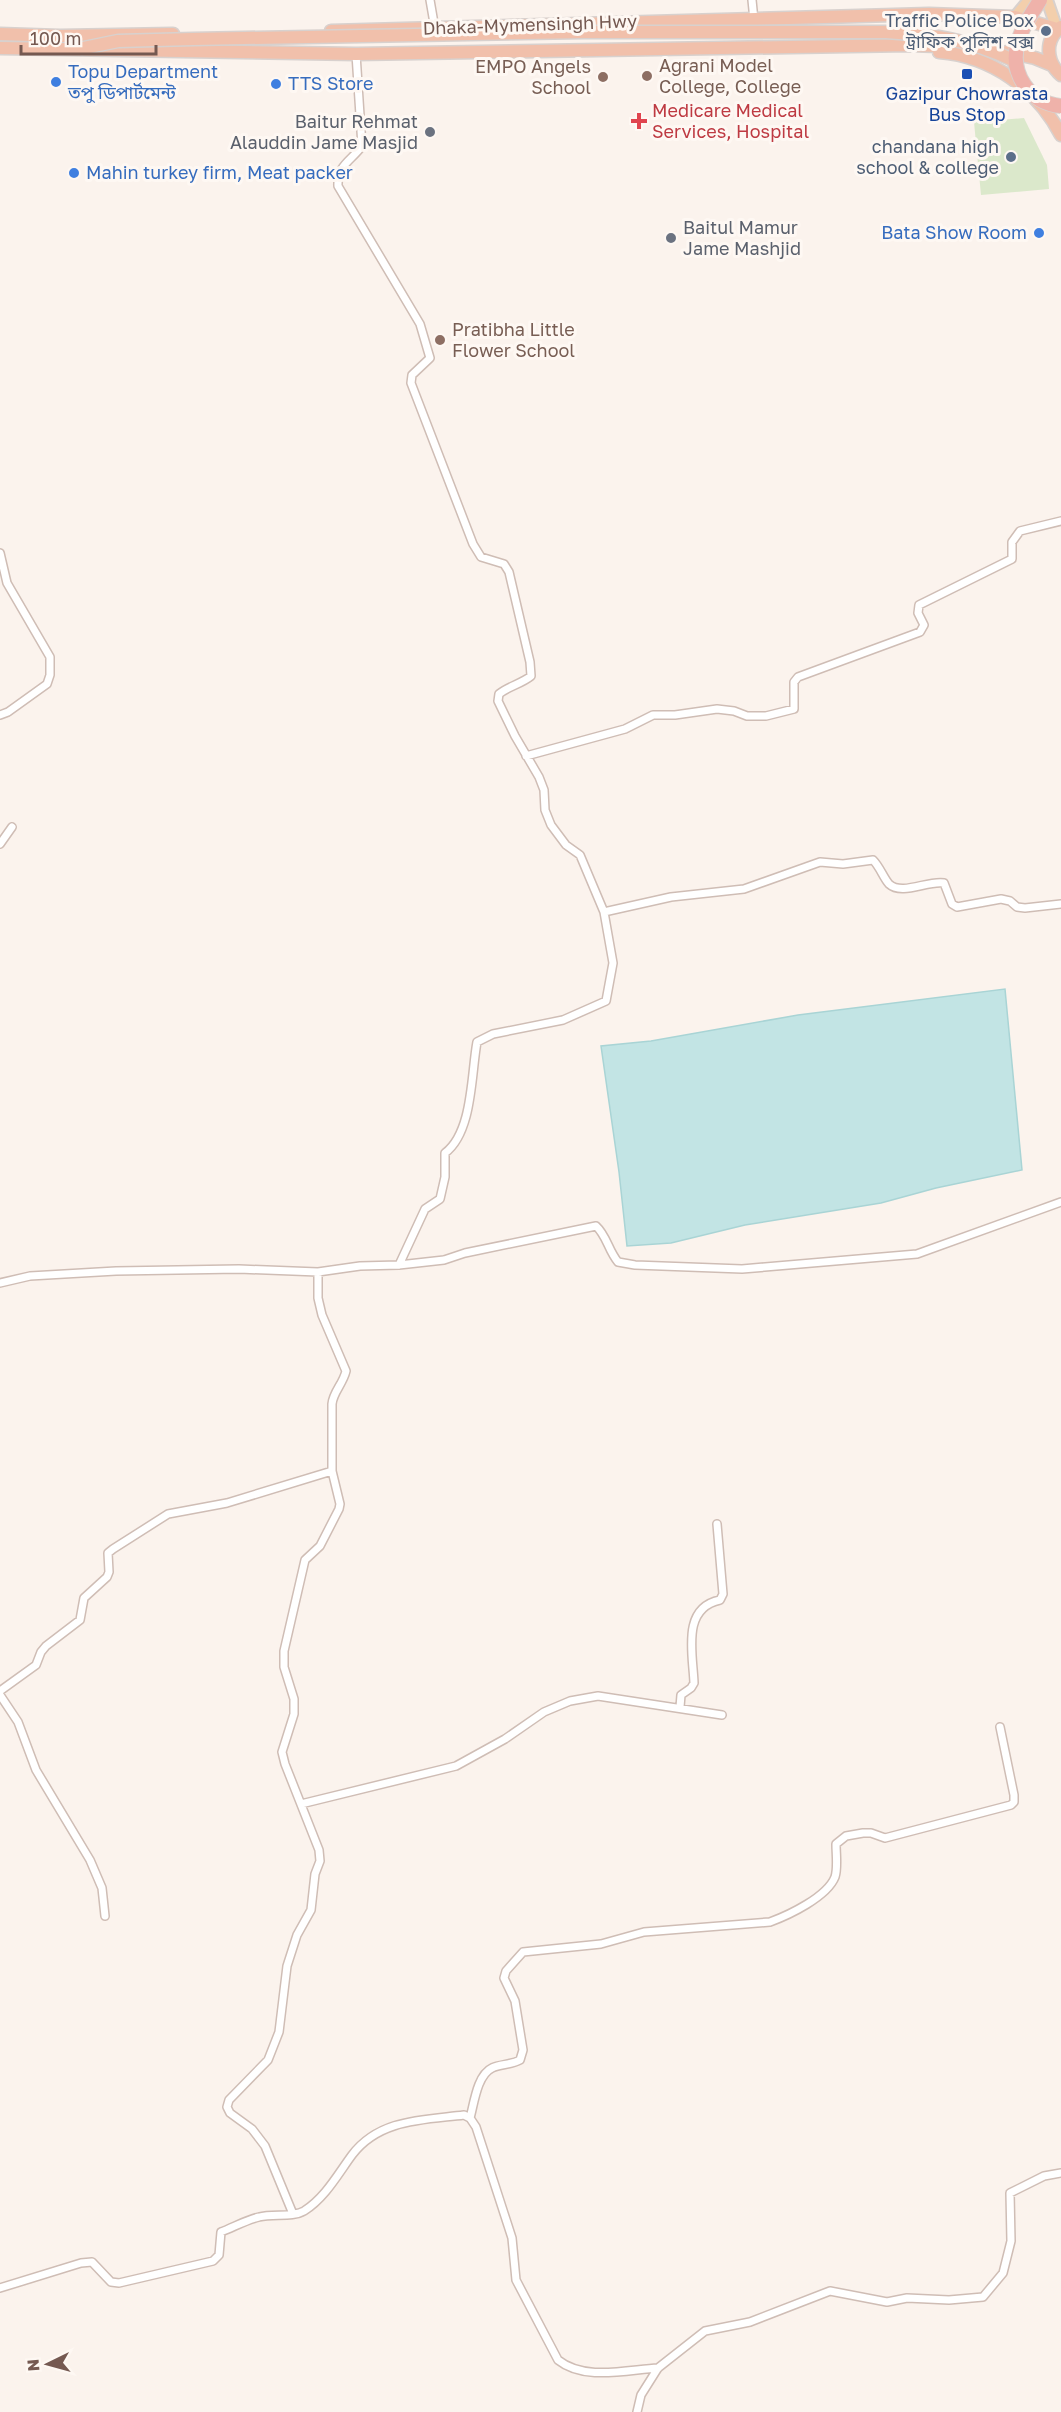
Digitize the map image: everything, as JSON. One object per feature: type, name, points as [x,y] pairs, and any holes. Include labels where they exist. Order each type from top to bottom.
[{"type":"highway","points":[[1018,75],[1015,57],[1018,40],[1024,24],[1040,0]]},
{"type":"highway","name":"Dhaka-Mymensingh Hwy","points":[[0,34],[60,36],[435,28],[929,14],[1015,17],[1059,28]]},
{"type":"highway","points":[[1059,28],[1049,46],[1052,65],[1061,75]]},
{"type":"highway","points":[[79,49],[118,42],[193,39],[584,32],[926,34],[973,43],[1012,60],[1018,75],[1030,93],[1052,105],[1061,106]]},
{"type":"highway","points":[[910,45],[926,51],[972,59],[1000,70],[1033,95],[1050,115],[1061,135]]},
{"type":"highway","name":"Dhaka-Mymensingh Hwy","points":[[0,48],[356,54],[953,45],[1035,58],[1052,65]]},
{"type":"main road","points":[[1015,17],[1026,7],[1029,0]]},
{"type":"main road","points":[[1047,0],[1059,28]]},
{"type":"street","points":[[430,0],[435,28]]},
{"type":"street","points":[[752,0],[754,20]]},
{"type":"street","points":[[356,54],[362,146],[340,168],[338,186],[423,331],[430,358],[412,375],[411,383],[473,544],[481,557],[504,564],[509,572],[531,676],[499,694],[498,701],[539,777],[544,790],[545,810],[551,825],[566,845],[580,855],[604,912],[613,963],[606,1001],[563,1020],[493,1034],[477,1042],[463,1129],[453,1147],[445,1153],[445,1177],[440,1199],[424,1209],[399,1265]]},
{"type":"street","points":[[526,756],[625,729],[653,716],[675,716],[717,709],[735,711],[747,716],[766,716],[794,710],[794,682],[798,677],[920,632],[924,625],[918,613],[919,605],[1012,558],[1012,542],[1020,531],[1061,521]]},
{"type":"street","points":[[0,553],[7,584],[50,657],[50,675],[47,684],[0,716]]},
{"type":"street","points":[[0,844],[12,827]]},
{"type":"street","points":[[604,912],[671,897],[744,889],[820,862],[843,864],[873,860],[894,888],[944,883],[952,904],[957,907],[1001,900],[1010,900],[1017,907],[1025,908],[1061,904]]},
{"type":"street","points":[[0,1283],[30,1276],[116,1271],[239,1269],[318,1272],[360,1266],[399,1265],[444,1260],[596,1226],[604,1233],[611,1254],[618,1262],[634,1265],[742,1269],[917,1254],[1061,1202]]},
{"type":"street","points":[[293,2214],[265,2146],[252,2129],[230,2113],[227,2107],[230,2100],[268,2060],[279,2032],[287,1966],[297,1935],[311,1910],[312,1887],[320,1856],[282,1752],[294,1714],[294,1699],[283,1659],[305,1560],[320,1546],[340,1504],[332,1471],[333,1397],[344,1381],[346,1371],[322,1315],[318,1298],[318,1272]]},
{"type":"street","points":[[105,1916],[102,1888],[90,1860],[36,1770],[18,1722],[0,1693],[36,1665],[46,1646],[80,1620],[84,1598],[107,1577],[108,1553],[168,1514],[227,1503],[332,1471]]},
{"type":"street","points":[[680,1707],[681,1695],[692,1688],[694,1683],[690,1640],[695,1623],[706,1603],[720,1600],[723,1594],[717,1524]]},
{"type":"street","points":[[301,1804],[456,1766],[506,1739],[544,1712],[570,1701],[598,1696],[722,1715]]},
{"type":"street","points":[[470,2118],[483,2077],[491,2069],[520,2060],[523,2050],[515,2001],[504,1978],[506,1971],[523,1952],[601,1944],[644,1932],[770,1922],[788,1915],[824,1891],[835,1878],[836,1844],[846,1836],[871,1833],[879,1838],[885,1838],[1011,1805],[1014,1802],[1014,1795],[1000,1726]]},
{"type":"street","points":[[0,2288],[92,2262],[111,2282],[119,2283],[213,2261],[219,2255],[221,2232],[262,2216],[301,2213],[308,2208],[337,2178],[352,2154],[370,2135],[394,2125],[464,2115],[470,2118],[476,2127],[512,2238],[516,2280],[558,2360],[568,2368],[583,2372],[657,2368]]},
{"type":"street","points":[[637,2412],[641,2395],[657,2368],[705,2331],[750,2322],[830,2291],[887,2302],[907,2298],[949,2300],[983,2297],[1003,2273],[1011,2241],[1010,2193],[1044,2176],[1061,2173]]},
{"type":"green space","points":[[1024,118],[1047,165],[1049,189],[981,195],[974,122]]},
{"type":"water","points":[[1005,989],[1022,1170],[936,1188],[881,1203],[745,1225],[671,1243],[627,1246],[601,1046],[651,1041],[798,1015]]},
{"type":"place","name":"Traffic Police Box ট্রাফিক পুলিশ বক্স","points":[[1046,31]]},
{"type":"place","name":"Gazipur Chowrasta Bus Stop","points":[[967,74]]},
{"type":"place","name":"Agrani Model College, College","points":[[647,76]]},
{"type":"place","name":"EMPO Angels School","points":[[603,77]]},
{"type":"place","name":"Topu Department তপু ডিপার্টমেন্ট","points":[[56,82]]},
{"type":"place","name":"TTS Store","points":[[276,84]]},
{"type":"place","name":"Medicare Medical Services, Hospital","points":[[639,121]]},
{"type":"place","name":"Baitur Rehmat Alauddin Jame Masjid","points":[[430,132]]},
{"type":"place","name":"chandana high school & college","points":[[1011,157]]},
{"type":"place","name":"Mahin turkey firm, Meat packer","points":[[74,173]]},
{"type":"place","name":"Bata Show Room","points":[[1039,233]]},
{"type":"place","name":"Baitul Mamur Jame Mashjid","points":[[671,238]]},
{"type":"place","name":"Pratibha Little Flower School","points":[[440,340]]}]
